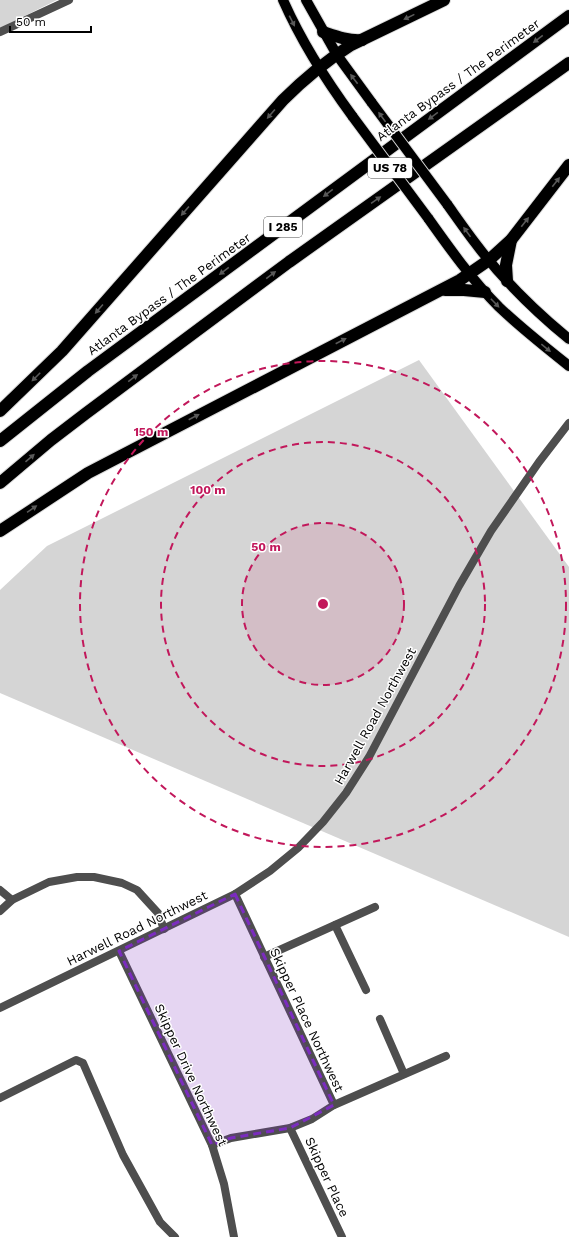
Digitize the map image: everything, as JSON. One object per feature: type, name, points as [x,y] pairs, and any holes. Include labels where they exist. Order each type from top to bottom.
[{"type":"highway","points":[[0,410],[62,351],[283,100],[304,80],[337,55],[363,40],[444,0]]},
{"type":"highway","name":"Atlanta Bypass / The Perimeter","points":[[0,442],[88,371],[569,16]]},
{"type":"highway","points":[[323,32],[349,39],[363,40]]},
{"type":"highway","name":"I 285","points":[[0,482],[73,422],[289,262],[569,63]]},
{"type":"highway","points":[[0,531],[88,473],[440,291],[469,274],[511,240],[569,165]]},
{"type":"highway","points":[[507,281],[506,265],[511,240]]},
{"type":"highway","points":[[440,291],[454,289],[485,292]]},
{"type":"main road","name":"US 78","points":[[283,0],[303,42],[319,68],[353,117],[469,274],[499,307],[524,330],[569,366]]},
{"type":"main road","name":"US 78","points":[[306,0],[337,55],[488,260],[534,309],[569,339]]},
{"type":"street","points":[[0,32],[68,0]]},
{"type":"street","name":"Harwell Road Northwest","points":[[0,1008],[120,951],[234,894],[270,871],[298,848],[323,822],[346,793],[369,758],[459,586],[491,531],[539,462],[569,424]]},
{"type":"street","points":[[0,911],[12,900],[49,882],[77,877],[94,877],[122,883],[137,890],[158,913],[164,929]]},
{"type":"street","points":[[0,890],[12,900]]},
{"type":"street","name":"Skipper Place Northwest","points":[[212,1145],[231,1138],[290,1128],[312,1119],[334,1104],[234,894]]},
{"type":"street","points":[[264,957],[375,907]]},
{"type":"street","points":[[335,925],[366,990]]},
{"type":"street","name":"Skipper Drive Northwest","points":[[120,951],[212,1145],[224,1184],[234,1237]]},
{"type":"street","points":[[380,1019],[404,1074]]},
{"type":"street","points":[[334,1104],[446,1056]]},
{"type":"street","points":[[0,1098],[76,1060],[83,1063],[123,1155],[160,1222],[174,1237]]},
{"type":"street","name":"Skipper Place","points":[[290,1128],[342,1237]]},
{"type":"highlighted area","points":[[235,894],[334,1105],[290,1128],[231,1138],[212,1145],[119,951]]},
{"type":"shaded area","points":[[0,0],[57,0],[0,28]]},
{"type":"shaded area","points":[[419,360],[569,567],[569,937],[0,693],[0,590],[47,546]]}]
